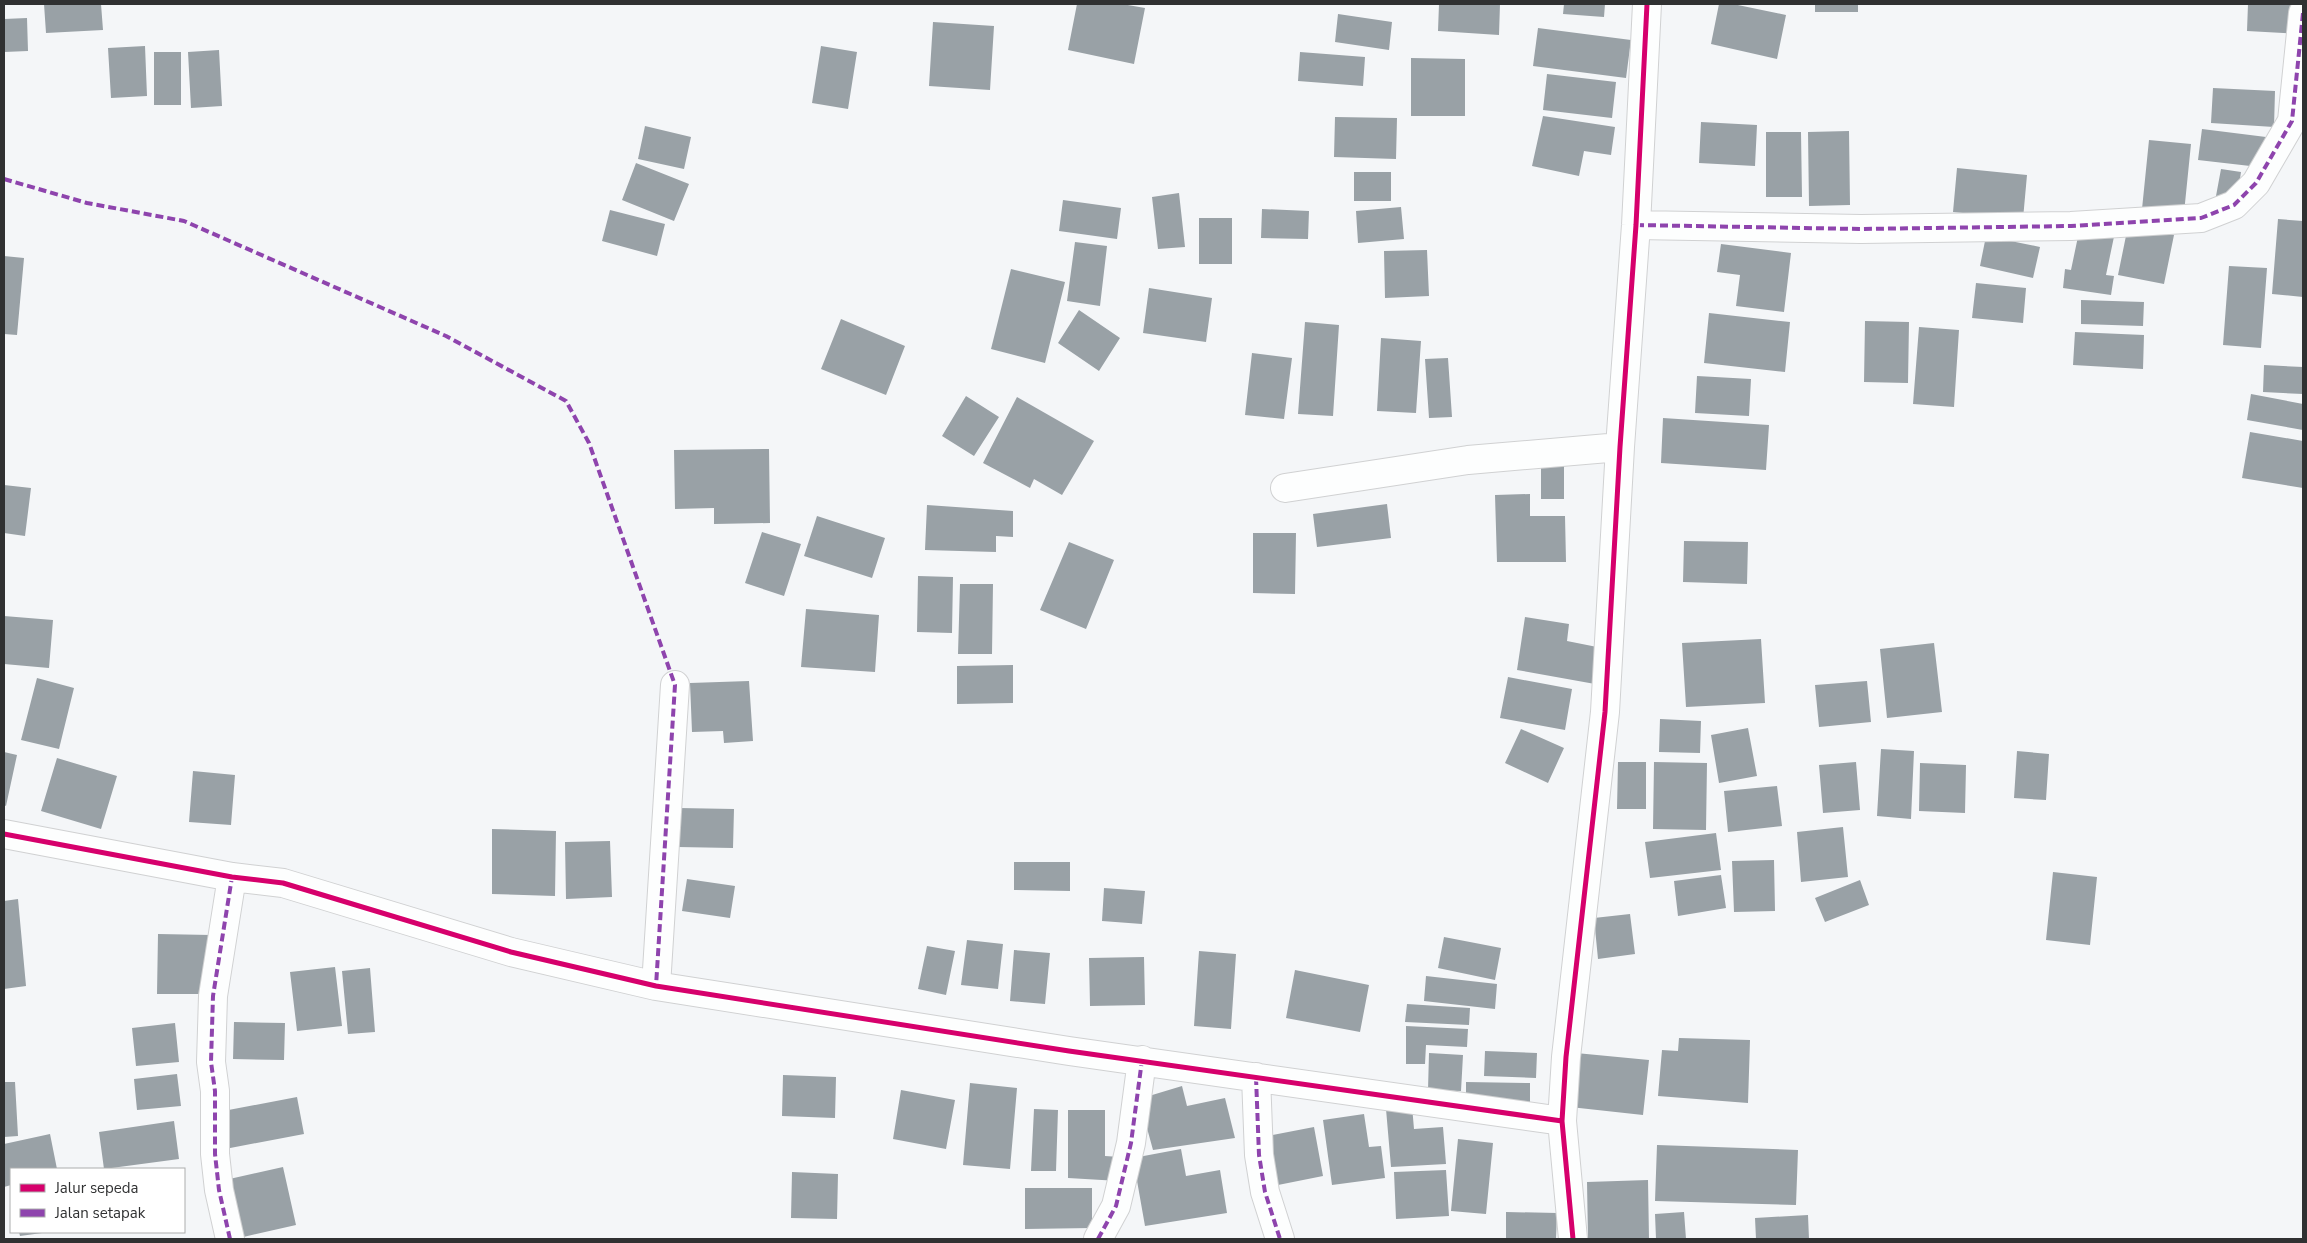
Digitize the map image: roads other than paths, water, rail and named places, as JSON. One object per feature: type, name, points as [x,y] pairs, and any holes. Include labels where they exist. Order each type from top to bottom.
[{"type":"street","points":[[1573,1239],[1562,1121],[1566,1057],[1605,712],[1620,447],[1636,226],[1647,4]]},
{"type":"street","points":[[1636,226],[1861,229],[2071,226],[2201,218],[2234,205],[2256,183],[2292,121],[2303,13]]},
{"type":"street","points":[[1286,488],[1468,460],[1620,447]]},
{"type":"street","points":[[656,986],[675,685]]},
{"type":"street","points":[[4,834],[232,877],[283,883],[511,952],[656,986],[1069,1051],[1562,1121]]},
{"type":"street","points":[[230,1239],[219,1190],[215,1154],[215,1091],[211,1062],[213,996],[232,877]]},
{"type":"street","points":[[1098,1239],[1116,1206],[1130,1143],[1142,1060]]},
{"type":"street","points":[[1256,1078],[1259,1155],[1265,1192],[1280,1239]]}]
